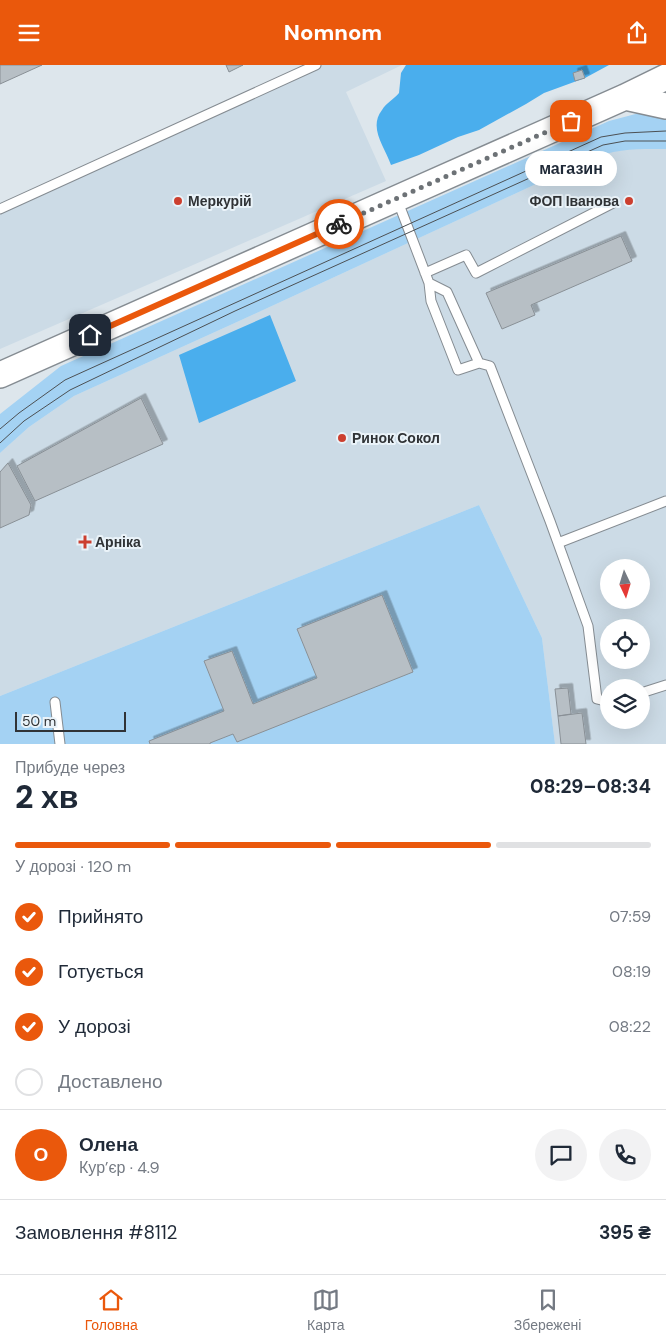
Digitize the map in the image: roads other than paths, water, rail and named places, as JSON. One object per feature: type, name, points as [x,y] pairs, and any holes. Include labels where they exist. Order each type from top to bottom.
[{"type":"main road","points":[[624,97],[666,71]]},
{"type":"main road","points":[[0,375],[666,77]]},
{"type":"main road","points":[[624,97],[666,106]]},
{"type":"lane","points":[[0,209],[316,65]]},
{"type":"lane","points":[[396,199],[429,283],[431,301],[458,370],[479,363],[490,366],[588,626],[597,699],[600,700]]},
{"type":"lane","points":[[425,273],[466,255],[476,273],[614,203]]},
{"type":"lane","points":[[429,283],[448,292],[479,363]]},
{"type":"lane","points":[[558,543],[666,501]]},
{"type":"lane","points":[[650,690],[666,685]]},
{"type":"lane","points":[[55,702],[60,744]]},
{"type":"tram line","points":[[0,429],[65,380],[601,137],[625,133],[666,131]]},
{"type":"tram line","points":[[0,443],[24,421],[70,390],[235,311],[603,145],[625,141],[666,141]]},
{"type":"place","name":"магазин","points":[[571,121]]},
{"type":"place","name":"Меркурій","points":[[178,201]]},
{"type":"place","name":"ФОП Іванова","points":[[629,201]]},
{"type":"place","name":"Ринок Сокол","points":[[342,438]]},
{"type":"place","name":"Арніка","points":[[85,542]]}]
